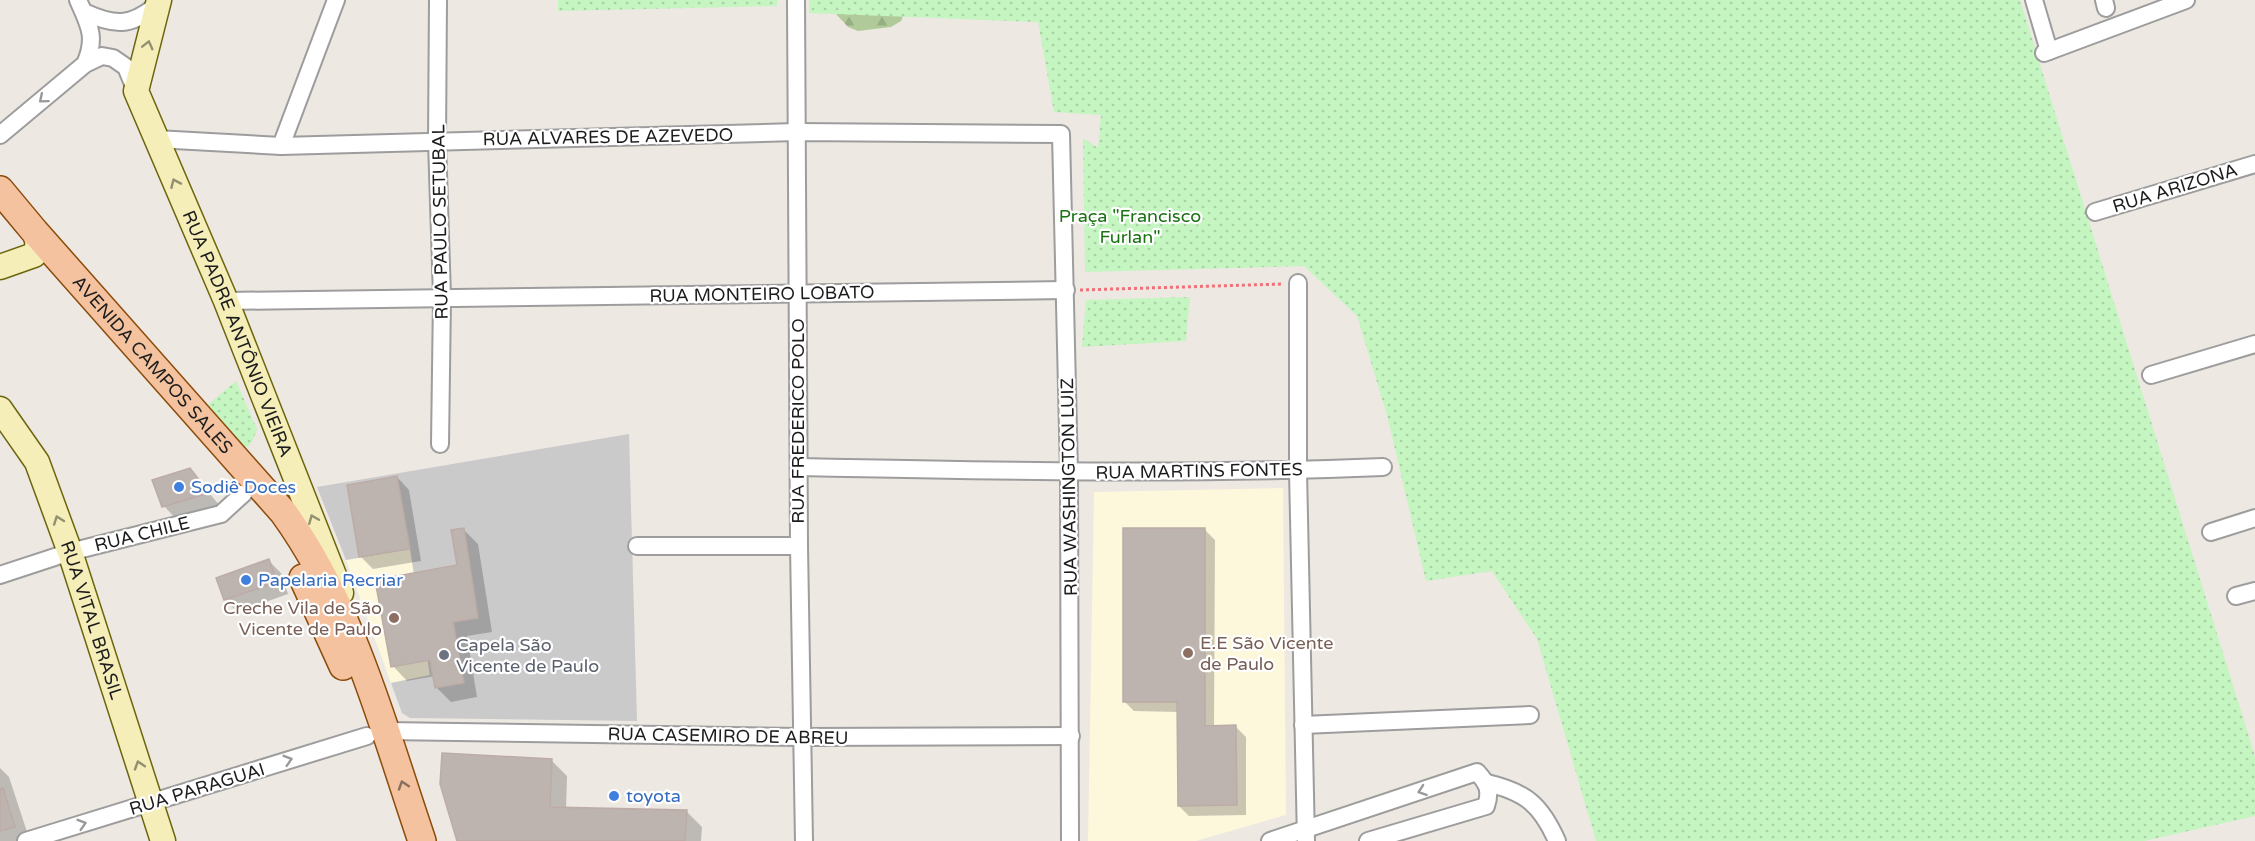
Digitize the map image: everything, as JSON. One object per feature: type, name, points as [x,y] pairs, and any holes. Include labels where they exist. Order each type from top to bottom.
[{"type":"main road","name":"AVENIDA CAMPOS SALES","points":[[0,190],[34,244],[271,525],[294,560],[376,733],[422,841]]},
{"type":"main road","name":"AVENIDA CAMPOS SALES","points":[[0,217],[34,244],[283,512],[306,544],[342,614],[376,733],[402,841]]},
{"type":"street","points":[[281,146],[336,0]]},
{"type":"street","name":"RUA PAULO SETUBAL","points":[[438,0],[437,141],[442,297],[440,444]]},
{"type":"street","name":"RUA FREDERICO POLO","points":[[796,0],[798,546],[804,841]]},
{"type":"street","points":[[2034,0],[2046,52],[2186,0]]},
{"type":"street","points":[[81,6],[102,20],[118,23],[132,21],[158,3]]},
{"type":"street","points":[[136,91],[158,3]]},
{"type":"street","points":[[81,6],[90,25],[92,38],[85,64]]},
{"type":"street","points":[[0,135],[85,64],[102,56],[112,58],[126,67],[136,91]]},
{"type":"street","name":"RUA PADRE ANTÔNIO VIEIRA","points":[[136,91],[226,301],[340,588],[342,614]]},
{"type":"street","name":"RUA ALVARES DE AZEVEDO","points":[[156,139],[281,146],[797,132],[1061,134]]},
{"type":"street","name":"RUA WASHINGTON LUIZ","points":[[1061,134],[1069,473],[1070,841]]},
{"type":"street","name":"RUA ARIZONA","points":[[2095,212],[2255,164]]},
{"type":"street","points":[[0,267],[34,244]]},
{"type":"street","points":[[1298,283],[1298,471],[1306,836]]},
{"type":"street","name":"RUA MONTEIRO LOBATO","points":[[226,301],[1066,290]]},
{"type":"street","points":[[2151,375],[2255,344]]},
{"type":"street","name":"RUA VITAL BRASIL","points":[[0,409],[37,462],[70,552],[163,841]]},
{"type":"street","name":"RUA MARTINS FONTES","points":[[799,467],[1069,473],[1298,471],[1383,467]]},
{"type":"street","name":"RUA CHILE","points":[[0,575],[70,552],[220,514],[244,493]]},
{"type":"street","points":[[2211,532],[2255,518]]},
{"type":"street","points":[[637,546],[798,546]]},
{"type":"street","points":[[2236,597],[2255,591]]},
{"type":"street","points":[[1303,725],[1530,715]]},
{"type":"street","name":"RUA CASEMIRO DE ABREU","points":[[376,733],[803,737],[1071,736]]},
{"type":"street","name":"RUA PARAGUAI","points":[[26,841],[376,733]]},
{"type":"street","points":[[1368,841],[1486,806],[1490,795],[1482,778]]},
{"type":"street","points":[[1270,841],[1306,836],[1482,778],[1527,798],[1548,819],[1557,841]]},
{"type":"path","points":[[1066,290],[1298,283]]},
{"type":"shaded area","points":[[629,434],[637,721],[410,718],[402,713],[391,683],[430,675],[410,549],[346,560],[317,487]]},
{"type":"shaded area","name":"E.E São Vicente de Paulo","points":[[1283,488],[1286,815],[1196,841],[1088,841],[1094,492]]},
{"type":"shaded area","name":"Creche Vila de São Vicente de Paulo","points":[[410,549],[430,676],[391,683],[346,560]]},
{"type":"green space","points":[[558,0],[777,0],[777,6],[558,11]]},
{"type":"green space","name":"Praça \"Francisco Furlan\"","points":[[809,0],[2020,0],[2255,756],[2255,816],[2144,841],[1596,841],[1537,639],[1492,571],[1426,581],[1387,415],[1357,316],[1304,266],[1085,272],[1083,138],[1098,148],[1101,115],[1054,112],[1038,22],[809,13]]},
{"type":"green space","points":[[823,0],[910,0],[901,21],[891,27],[858,31],[848,27]]},
{"type":"green space","points":[[1190,297],[1186,341],[1082,347],[1086,300]]},
{"type":"green space","points":[[236,381],[257,429],[248,447],[241,446],[204,408]]},
{"type":"building","name":"Sodiê Doces","points":[[190,468],[209,493],[162,507],[152,480]]},
{"type":"building","points":[[397,476],[410,549],[359,557],[347,485]]},
{"type":"building","points":[[464,528],[478,618],[453,622],[464,683],[435,688],[430,660],[391,667],[375,580],[457,565],[451,530]]},
{"type":"building","points":[[1123,528],[1205,528],[1205,726],[1236,725],[1237,805],[1178,806],[1177,702],[1123,702]]},
{"type":"building","name":"Papelaria Recriar","points":[[269,559],[277,582],[224,600],[216,578]]},
{"type":"building","points":[[442,753],[552,759],[550,807],[687,810],[685,841],[457,841],[440,784]]},
{"type":"building","points":[[3,788],[15,827],[0,831],[0,789]]},
{"type":"place","name":"Sodiê Doces","points":[[179,487]]},
{"type":"place","name":"Papelaria Recriar","points":[[246,580]]},
{"type":"place","name":"Creche Vila de São Vicente de Paulo","points":[[394,618]]},
{"type":"place","name":"E.E São Vicente de Paulo","points":[[1188,653]]},
{"type":"place","name":"Capela São Vicente de Paulo","points":[[444,655]]},
{"type":"place","name":"toyota","points":[[614,796]]}]
